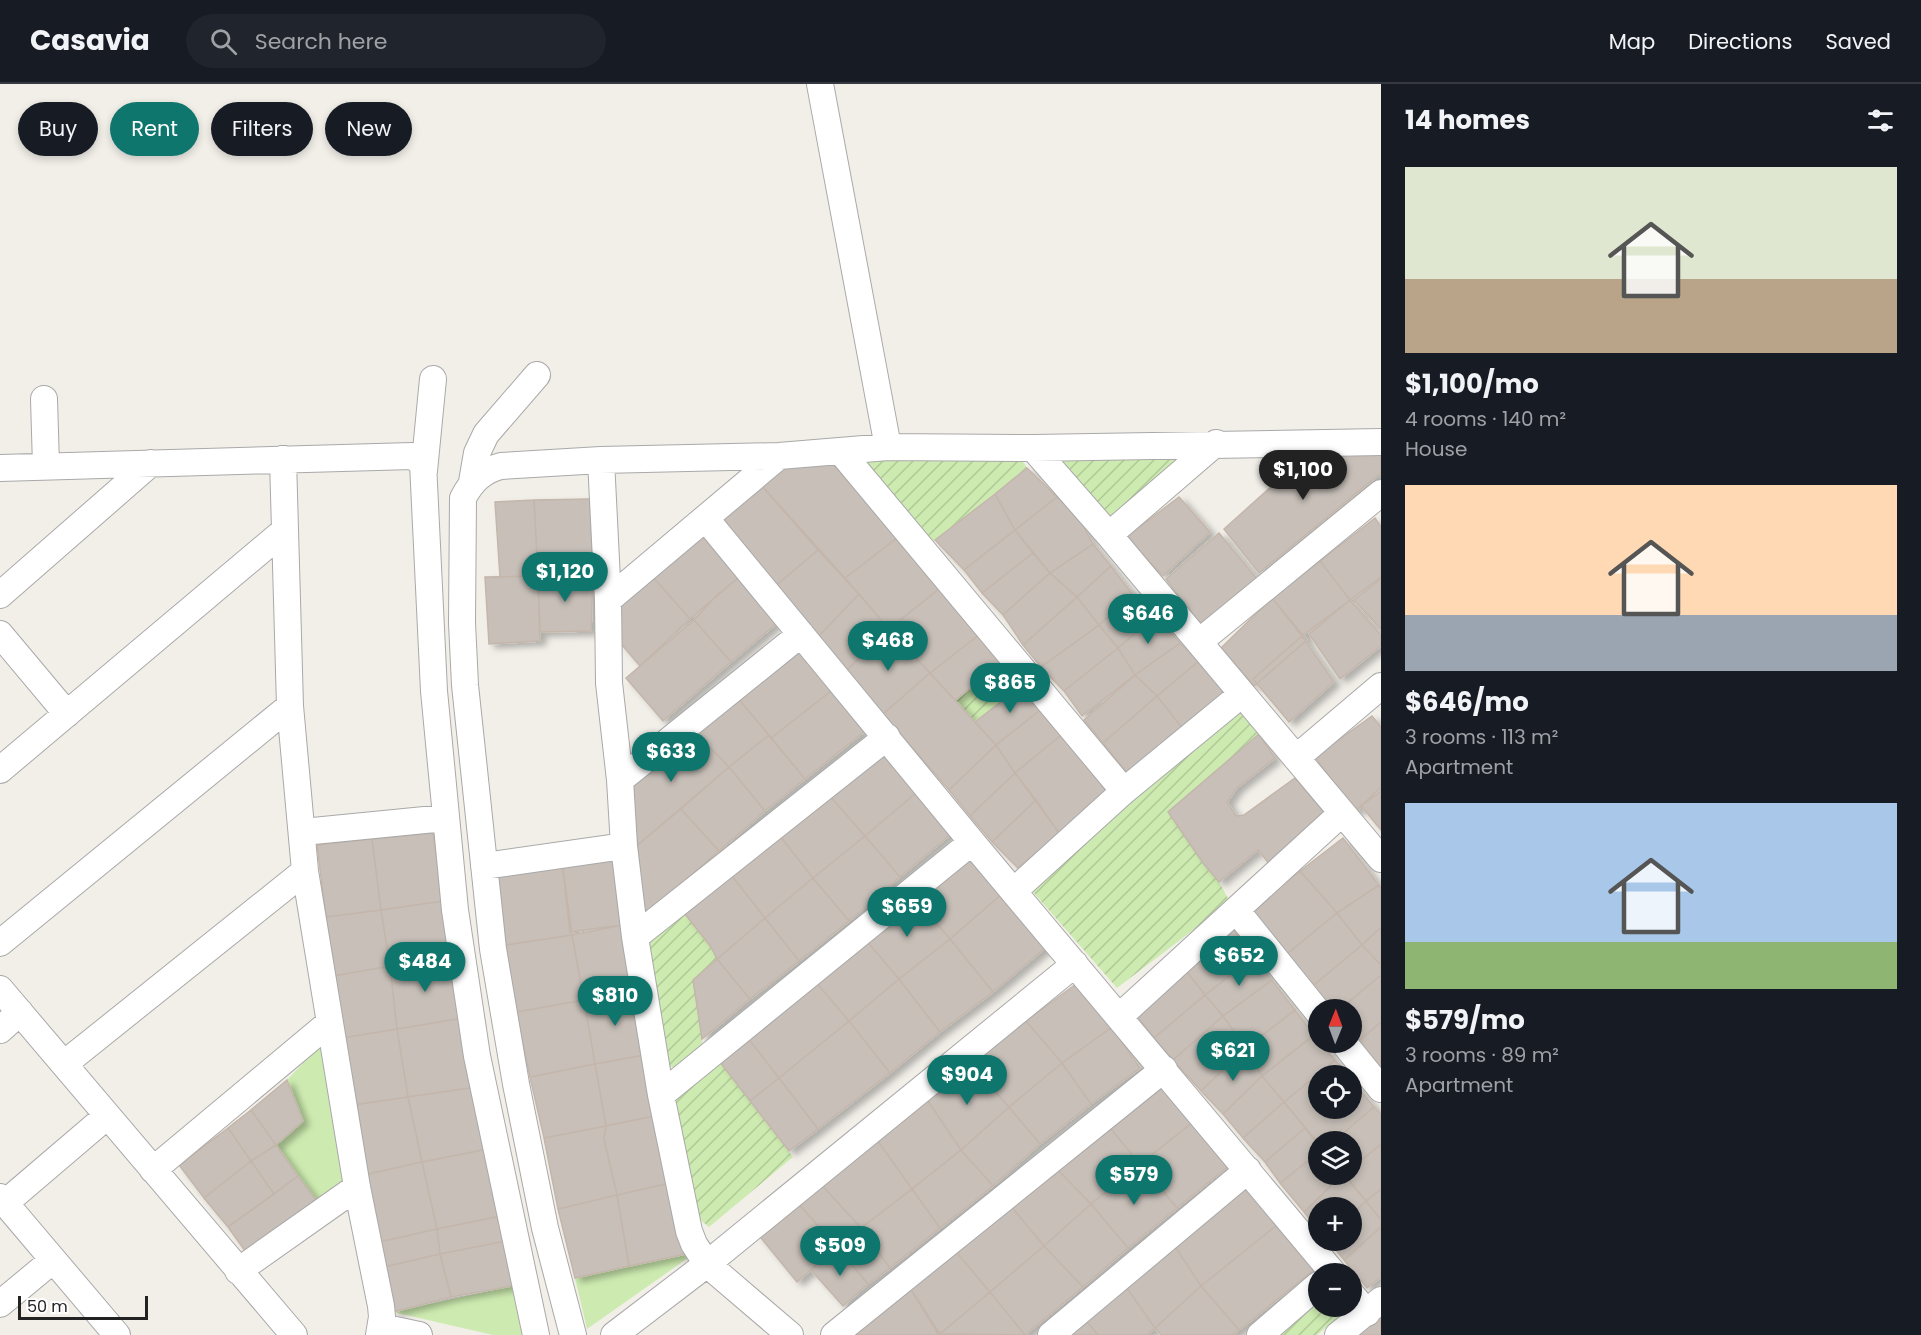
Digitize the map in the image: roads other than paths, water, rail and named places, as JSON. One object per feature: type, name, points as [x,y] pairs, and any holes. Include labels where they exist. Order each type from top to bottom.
[{"type":"street","points":[[820,84],[888,447]]},
{"type":"street","points":[[537,375],[486,434],[477,453],[467,490],[462,602],[465,685],[493,949],[516,1084],[545,1228],[573,1335]]},
{"type":"street","points":[[433,379],[424,471],[434,691],[445,818],[461,956],[487,1105],[536,1335]]},
{"type":"street","points":[[44,399],[46,465]]},
{"type":"street","points":[[425,499],[467,490],[490,469],[501,466],[601,460],[779,456],[888,447],[1033,448],[1216,443],[1381,442]]},
{"type":"street","points":[[1109,535],[1216,443]]},
{"type":"street","points":[[1033,448],[1381,859]]},
{"type":"street","points":[[841,452],[1124,791]]},
{"type":"street","points":[[0,468],[412,456],[420,460],[424,471]]},
{"type":"street","points":[[608,600],[779,456]]},
{"type":"street","points":[[283,459],[290,706],[305,871],[328,1023],[381,1306],[380,1331],[419,1335]]},
{"type":"street","points":[[601,460],[608,600],[609,683],[620,780],[624,846],[635,937],[661,1095],[689,1231],[694,1244],[707,1264],[790,1335]]},
{"type":"street","points":[[0,595],[151,463]]},
{"type":"street","points":[[1199,642],[1381,493]]},
{"type":"street","points":[[706,519],[972,842],[1015,890],[1248,1170],[1319,1263]]},
{"type":"street","points":[[0,770],[284,531]]},
{"type":"street","points":[[0,634],[67,714]]},
{"type":"street","points":[[620,780],[801,634]]},
{"type":"street","points":[[1296,758],[1381,686]]},
{"type":"street","points":[[1015,890],[1124,791],[1242,694]]},
{"type":"street","points":[[0,943],[290,706]]},
{"type":"street","points":[[635,937],[887,737]]},
{"type":"street","points":[[1120,1016],[1342,813]]},
{"type":"street","points":[[303,832],[445,818]]},
{"type":"street","points":[[661,1095],[972,842]]},
{"type":"street","points":[[484,866],[624,846]]},
{"type":"street","points":[[64,1064],[305,871]]},
{"type":"street","points":[[1236,910],[1308,1000]]},
{"type":"street","points":[[461,956],[493,949]]},
{"type":"street","points":[[614,1335],[707,1264],[1075,964]]},
{"type":"street","points":[[0,989],[294,1335]]},
{"type":"street","points":[[0,1030],[20,1012]]},
{"type":"street","points":[[153,1170],[328,1023]]},
{"type":"street","points":[[1352,1053],[1381,1089]]},
{"type":"street","points":[[834,1335],[1164,1069]]},
{"type":"street","points":[[107,1116],[3,1200],[117,1335]]},
{"type":"street","points":[[1051,1335],[1248,1170]]},
{"type":"street","points":[[238,1271],[357,1187]]},
{"type":"street","points":[[0,1304],[53,1260]]},
{"type":"street","points":[[1260,1335],[1308,1294]]},
{"type":"street","points":[[1338,1335],[1366,1302]]}]
